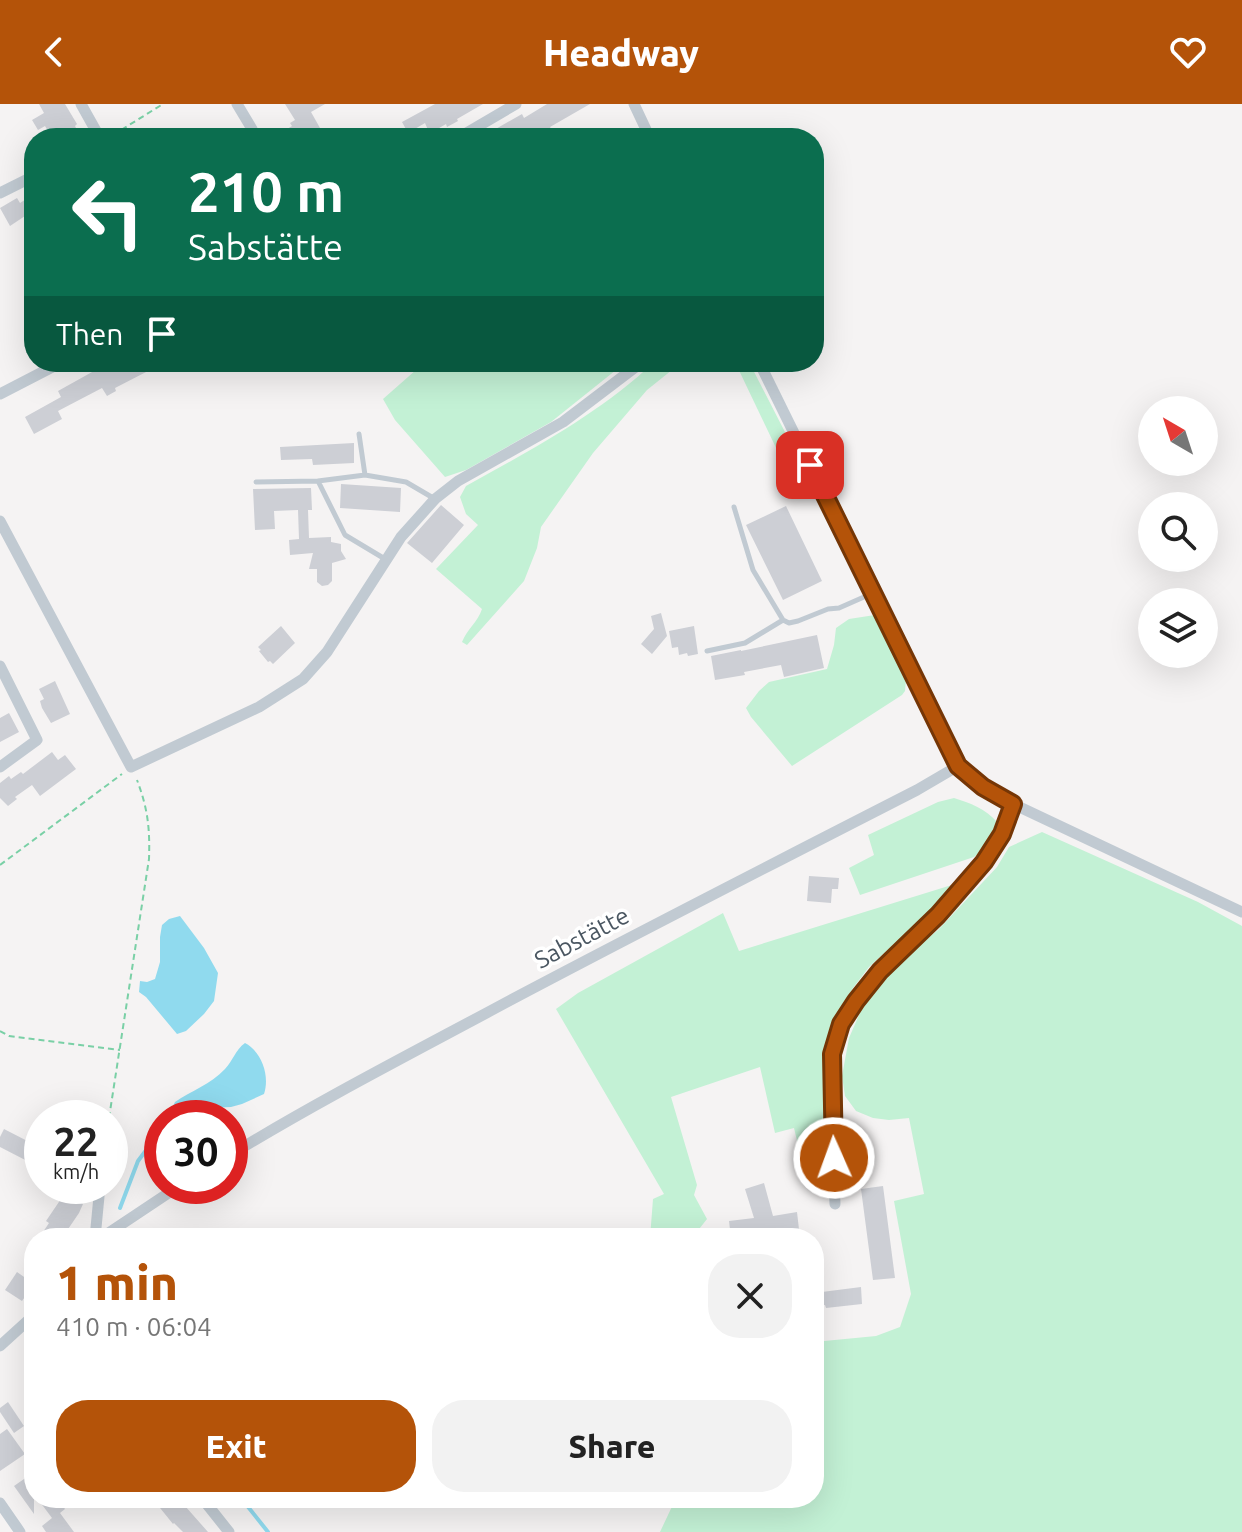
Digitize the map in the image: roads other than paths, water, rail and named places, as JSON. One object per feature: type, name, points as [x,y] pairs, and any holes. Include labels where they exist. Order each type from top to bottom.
[{"type":"street","points":[[81,104],[94,128]]},
{"type":"street","points":[[237,104],[251,128]]},
{"type":"street","points":[[475,128],[516,104]]},
{"type":"street","points":[[634,104],[645,128]]},
{"type":"street","points":[[0,193],[24,181]]},
{"type":"street","points":[[0,394],[43,372]]},
{"type":"street","points":[[0,521],[131,767],[259,707],[303,679],[327,652],[401,537],[435,499],[458,481],[563,422],[629,372]]},
{"type":"street","points":[[764,372],[958,766],[983,787],[1013,804],[1242,912]]},
{"type":"street","points":[[0,666],[37,740],[0,767]]},
{"type":"street","name":"Sabstätte","points":[[248,1144],[409,1054],[958,766]]},
{"type":"street","points":[[835,1204],[832,1054],[841,1024],[880,971],[938,915],[984,862],[1002,834],[1013,804]]},
{"type":"street","points":[[98,1228],[99,1204]]},
{"type":"street","points":[[114,1228],[151,1204]]},
{"type":"street","points":[[0,1346],[24,1324]]},
{"type":"street","points":[[0,1503],[20,1532]]},
{"type":"street","points":[[210,1508],[229,1532]]},
{"type":"lane","points":[[359,434],[365,475]]},
{"type":"lane","points":[[256,482],[318,481],[365,475],[406,482],[435,499]]},
{"type":"lane","points":[[318,481],[345,535],[386,559]]},
{"type":"lane","points":[[734,507],[753,570],[783,620],[789,623],[798,621],[874,593]]},
{"type":"lane","points":[[707,651],[745,643],[783,620]]},
{"type":"water","points":[[180,916],[218,973],[214,1001],[186,1031],[177,1034],[139,992],[140,981],[155,979],[160,962],[162,925]]},
{"type":"water","points":[[245,1043],[260,1058],[266,1080],[264,1094],[248,1101],[178,1100],[219,1074]]},
{"type":"waterway","points":[[120,1208],[144,1153]]},
{"type":"waterway","points":[[249,1508],[268,1532]]}]
